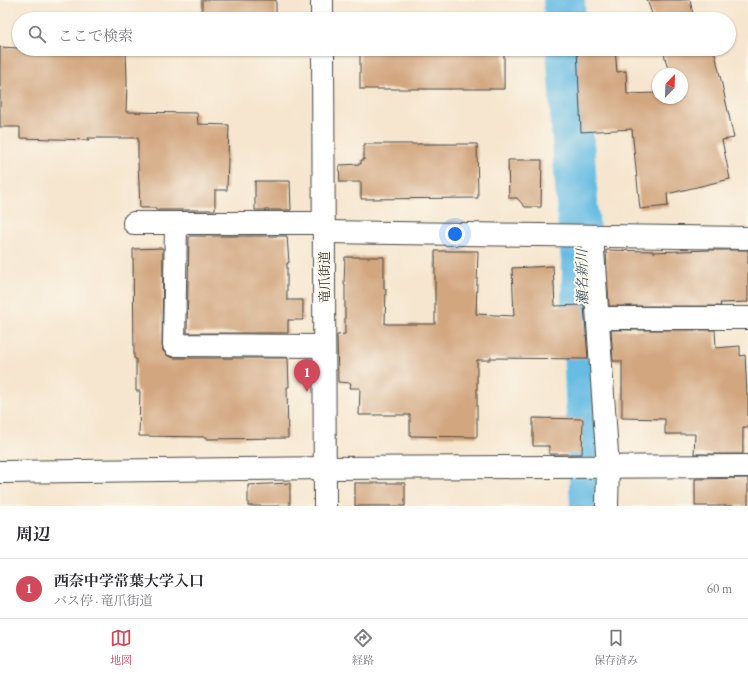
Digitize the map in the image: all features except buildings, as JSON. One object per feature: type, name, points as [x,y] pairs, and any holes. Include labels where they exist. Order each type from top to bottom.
[{"type":"street","points":[[322,0],[322,12]]},
{"type":"street","name":"竜爪街道","points":[[323,56],[325,506]]},
{"type":"street","points":[[134,223],[592,236],[748,238]]},
{"type":"street","points":[[176,223],[174,345],[324,346]]},
{"type":"street","points":[[592,236],[608,467],[608,506]]},
{"type":"street","points":[[598,318],[748,318]]},
{"type":"street","points":[[0,472],[324,468],[748,466]]},
{"type":"waterway","name":"瀬名新川","points":[[564,0],[565,12]]},
{"type":"waterway","name":"瀬名新川","points":[[567,56],[583,271],[582,302],[591,506]]},
{"type":"place","name":"西奈中学常葉大学入口","points":[[307,392]]}]
